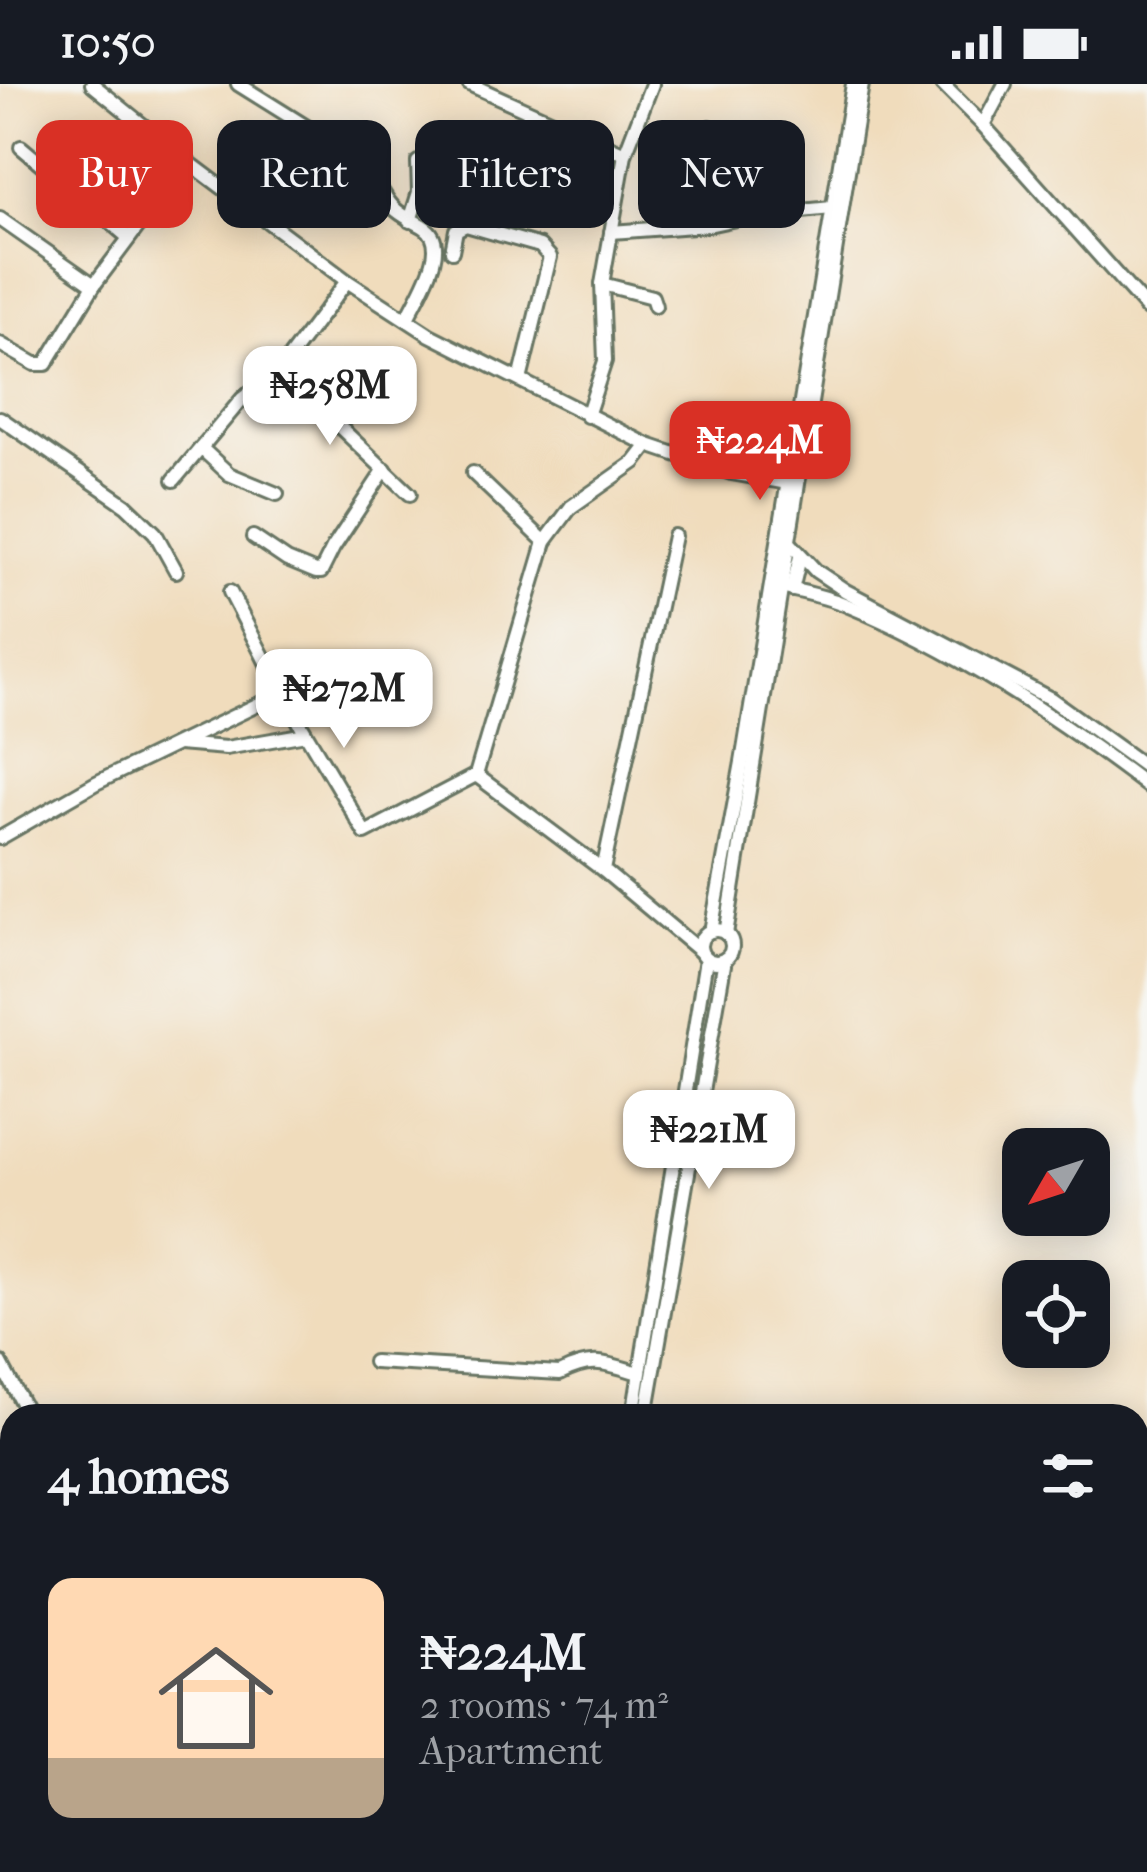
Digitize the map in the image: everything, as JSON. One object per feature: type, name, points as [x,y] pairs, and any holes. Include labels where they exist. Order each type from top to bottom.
[{"type":"street","points":[[92,84],[136,120]]},
{"type":"street","points":[[238,84],[371,169],[392,207],[425,227],[438,246],[406,319]]},
{"type":"street","points":[[470,84],[625,154]]},
{"type":"street","points":[[587,416],[605,362],[602,284],[625,154],[652,84]]},
{"type":"street","points":[[635,1404],[703,956],[700,943],[708,933],[853,84]]},
{"type":"street","points":[[476,775],[603,870],[703,956],[713,962],[731,953],[726,934],[786,588],[788,541],[862,84]]},
{"type":"street","points":[[942,84],[1142,304]]},
{"type":"street","points":[[983,125],[1005,84]]},
{"type":"street","points":[[21,147],[129,238]]},
{"type":"street","points":[[193,165],[347,280],[430,334],[648,445],[731,473],[788,483]]},
{"type":"street","points":[[410,221],[415,205]]},
{"type":"street","points":[[805,211],[832,208]]},
{"type":"street","points":[[0,219],[94,285]]},
{"type":"street","points":[[452,251],[456,230],[466,226],[547,251],[550,257],[520,380]]},
{"type":"street","points":[[0,344],[35,364],[46,364],[94,285],[137,228]]},
{"type":"street","points":[[611,232],[666,228]]},
{"type":"street","points":[[174,479],[242,399],[280,370],[347,280]]},
{"type":"street","points":[[602,284],[652,297],[656,306]]},
{"type":"street","points":[[1142,304],[1147,286]]},
{"type":"street","points":[[280,370],[410,494]]},
{"type":"street","points":[[0,418],[126,505],[154,532],[176,571]]},
{"type":"street","points":[[230,592],[281,693],[365,833],[476,775],[545,542],[572,507],[635,462],[648,445]]},
{"type":"street","points":[[201,448],[229,475],[277,494]]},
{"type":"street","points":[[253,537],[287,560],[321,572],[385,469]]},
{"type":"street","points":[[473,473],[545,542]]},
{"type":"street","points":[[603,870],[674,536]]},
{"type":"street","points":[[788,541],[800,557],[845,591],[1051,699],[1147,768]]},
{"type":"street","points":[[786,588],[800,557]]},
{"type":"street","points":[[810,595],[816,571]]},
{"type":"street","points":[[786,588],[841,603],[998,682],[1072,729],[1147,786]]},
{"type":"street","points":[[0,838],[96,783],[281,693]]},
{"type":"street","points":[[177,744],[226,748],[306,734]]},
{"type":"street","points":[[673,928],[726,934]]},
{"type":"street","points":[[648,1404],[725,959]]},
{"type":"street","points":[[374,1362],[560,1373],[596,1360],[639,1372]]},
{"type":"street","points":[[0,1362],[23,1404]]}]
